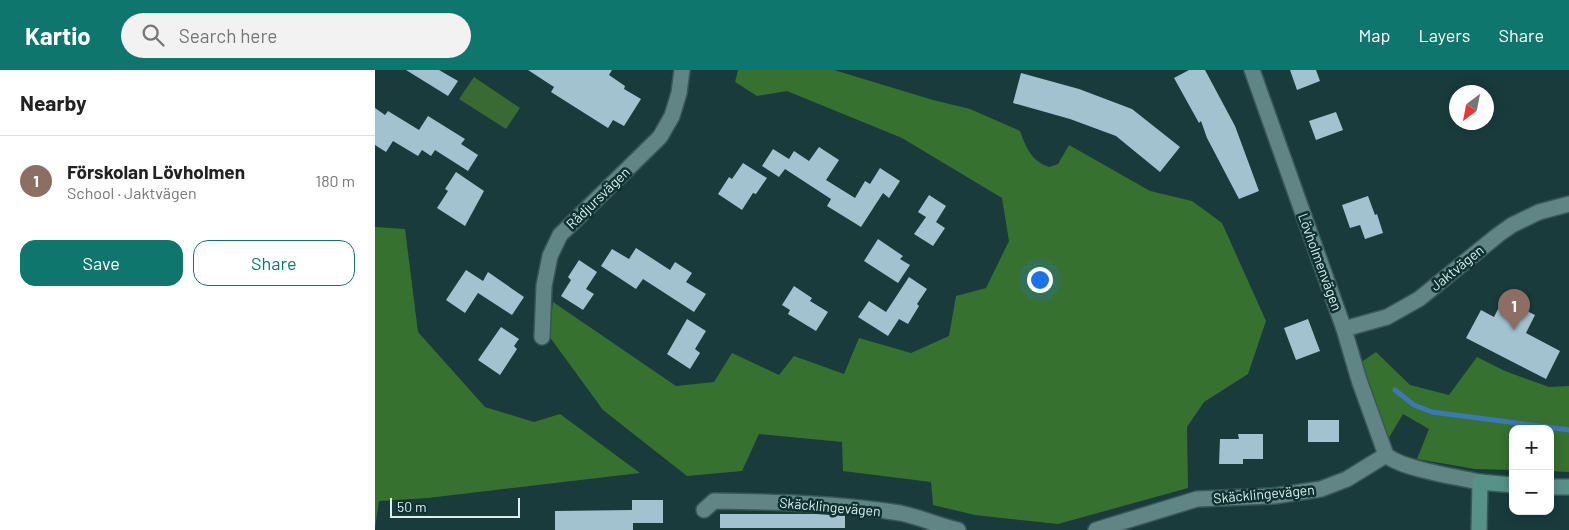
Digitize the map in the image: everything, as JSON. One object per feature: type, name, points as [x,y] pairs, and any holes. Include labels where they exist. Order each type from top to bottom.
[{"type":"street","name":"Rådjursvägen","points":[[542,338],[544,286],[550,256],[560,235],[660,137],[672,116],[679,93],[682,70]]},
{"type":"street","name":"Lövholmenvägen","points":[[1252,70],[1344,329],[1359,380],[1386,455]]},
{"type":"street","name":"Jaktvägen","points":[[1344,329],[1387,317],[1405,308],[1512,225],[1539,212],[1569,204]]},
{"type":"street","points":[[1386,455],[1392,461],[1405,466],[1480,482],[1509,485]]},
{"type":"street","name":"Skäcklingevägen","points":[[1096,530],[1197,499],[1275,496],[1321,489],[1347,479],[1386,455]]},
{"type":"street","points":[[1479,530],[1480,482]]},
{"type":"street","points":[[1554,487],[1569,487]]},
{"type":"street","name":"Skäcklingevägen","points":[[704,510],[714,501],[801,503],[863,508],[902,514],[958,530]]},
{"type":"green space","points":[[738,70],[834,70],[933,100],[970,109],[1020,131],[1033,157],[1049,167],[1058,164],[1069,145],[1150,191],[1192,201],[1222,223],[1266,321],[1248,374],[1204,402],[1187,427],[1188,488],[1058,524],[975,515],[933,505],[931,482],[843,471],[842,442],[759,434],[742,471],[687,476],[603,410],[549,336],[553,302],[676,386],[714,382],[732,353],[779,375],[794,356],[844,374],[859,338],[911,353],[949,336],[956,296],[986,288],[1009,241],[1002,198],[902,138],[787,91],[757,96],[735,82]]},
{"type":"green space","points":[[474,77],[520,108],[506,129],[459,99]]},
{"type":"green space","points":[[375,227],[405,229],[418,332],[485,407],[534,422],[560,414],[640,473],[428,498],[379,501],[375,528]]},
{"type":"green space","points":[[1376,352],[1410,385],[1449,395],[1477,357],[1505,371],[1549,387],[1569,386],[1569,472],[1554,471],[1554,425],[1509,425],[1509,470],[1475,469],[1417,459],[1429,429],[1403,414],[1387,441],[1360,363]]},
{"type":"building","points":[[406,70],[439,70],[458,81],[448,96]]},
{"type":"building","points":[[528,70],[612,70],[609,75],[625,86],[624,89],[641,99],[624,126],[613,120],[608,128],[551,92],[554,87]]},
{"type":"building","points":[[1189,70],[1205,70],[1235,126],[1259,191],[1239,199],[1207,138],[1201,121],[1199,123],[1174,78]]},
{"type":"building","points":[[1290,70],[1316,70],[1320,81],[1297,90]]},
{"type":"building","points":[[1021,73],[1079,89],[1132,109],[1180,147],[1160,172],[1116,136],[1070,119],[1013,103]]},
{"type":"building","points":[[375,108],[385,115],[388,111],[419,130],[428,116],[465,139],[461,144],[478,155],[468,171],[435,150],[431,156],[422,150],[418,156],[393,141],[386,152],[375,145]]},
{"type":"building","points":[[1336,112],[1343,130],[1316,140],[1309,121]]},
{"type":"building","points":[[819,147],[839,160],[826,180],[855,198],[865,181],[870,184],[880,168],[900,181],[889,198],[883,193],[861,227],[827,206],[831,199],[785,169],[779,177],[762,166],[773,149],[789,159],[794,151],[809,161]]},
{"type":"building","points":[[743,163],[767,178],[756,194],[753,193],[742,210],[718,194],[729,177],[732,179]]},
{"type":"building","points":[[456,172],[484,191],[465,226],[437,208],[448,191],[445,189]]},
{"type":"building","points":[[929,195],[946,206],[936,222],[945,228],[933,246],[914,234],[926,217],[918,212]]},
{"type":"building","points":[[1368,196],[1375,215],[1377,214],[1383,233],[1365,239],[1360,225],[1350,228],[1342,205]]},
{"type":"building","points":[[878,239],[903,256],[900,259],[910,265],[898,283],[864,261]]},
{"type":"building","points":[[636,248],[670,270],[675,262],[692,273],[686,282],[706,294],[694,312],[643,279],[636,289],[601,266],[612,249],[629,259]]},
{"type":"building","points":[[579,260],[597,272],[586,289],[594,294],[583,310],[561,296],[571,280],[568,277]]},
{"type":"building","points":[[466,270],[483,281],[488,272],[524,297],[512,315],[478,293],[465,313],[446,300]]},
{"type":"building","points":[[909,277],[927,289],[917,304],[919,306],[908,324],[899,319],[888,336],[858,317],[869,301],[886,312]]},
{"type":"building","points":[[794,286],[812,298],[810,301],[828,312],[816,331],[788,314],[790,310],[782,305]]},
{"type":"building","points":[[1503,299],[1535,315],[1526,333],[1560,351],[1546,379],[1466,338],[1481,310],[1494,317]]},
{"type":"building","points":[[687,319],[706,331],[695,349],[700,353],[690,369],[667,354]]},
{"type":"building","points":[[1308,319],[1320,351],[1296,360],[1284,328]]},
{"type":"building","points":[[501,327],[519,339],[514,346],[517,349],[500,375],[478,360]]},
{"type":"building","points":[[1308,420],[1339,420],[1339,442],[1308,442]]},
{"type":"building","points":[[1238,434],[1263,434],[1263,459],[1243,459],[1243,464],[1219,464],[1220,439],[1239,439]]},
{"type":"building","points":[[632,500],[663,500],[663,523],[633,523],[633,530],[555,530],[555,511],[632,510]]},
{"type":"building","points":[[720,514],[816,514],[845,516],[845,528],[720,528]]},
{"type":"waterway","points":[[1395,390],[1414,405],[1432,412],[1569,430]]},
{"type":"place","name":"Förskolan Lövholmen","points":[[1514,330]]}]
